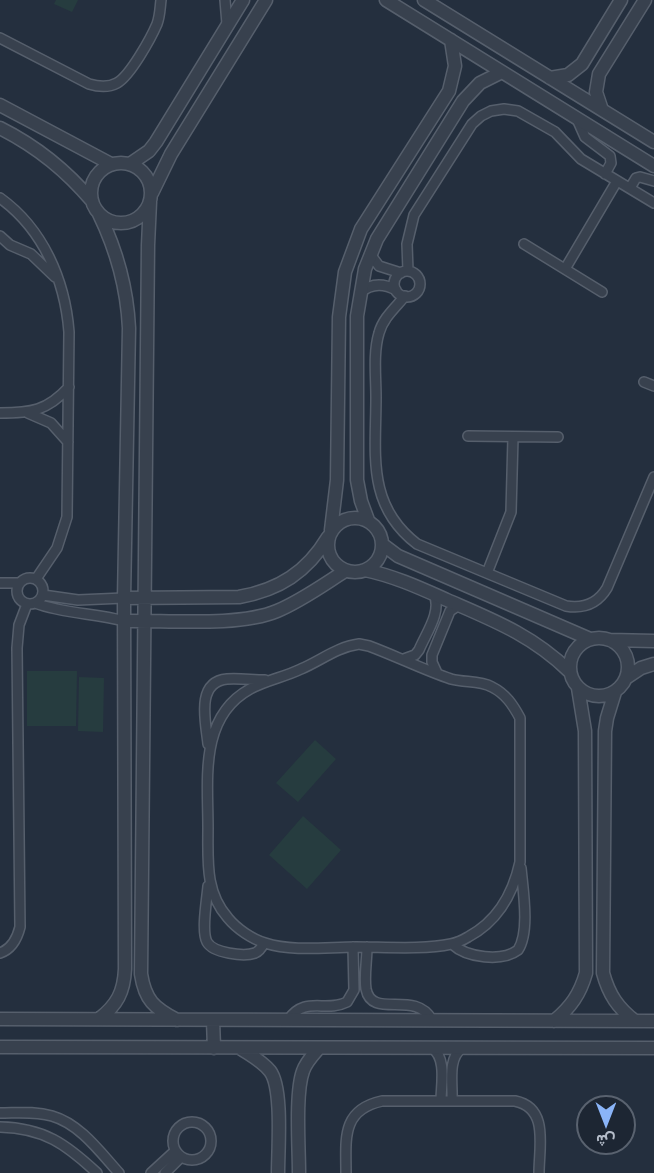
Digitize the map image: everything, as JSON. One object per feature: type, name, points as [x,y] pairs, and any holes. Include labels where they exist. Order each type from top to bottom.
[{"type":"street","points":[[0,38],[89,84],[108,87],[125,77],[153,32],[160,13],[161,0]]},
{"type":"street","points":[[225,0],[227,27]]},
{"type":"street","points":[[130,164],[149,151],[156,142],[243,0]]},
{"type":"street","points":[[99,214],[106,219],[124,223],[140,216],[171,154],[266,0]]},
{"type":"street","points":[[386,0],[654,166]]},
{"type":"street","points":[[550,78],[568,75],[582,64],[621,0]]},
{"type":"street","points":[[602,110],[596,92],[599,74],[645,0]]},
{"type":"street","points":[[433,2],[654,142]]},
{"type":"street","points":[[0,953],[12,946],[20,927],[17,648],[19,625],[31,604],[43,595],[78,600],[239,597],[270,590],[298,574],[309,563],[329,534],[338,523],[347,518],[358,517],[368,520],[375,526],[380,534],[381,555],[375,564],[365,570],[355,572],[345,571],[332,561],[328,554],[329,534],[337,480],[339,317],[345,272],[361,229],[448,91],[454,66],[451,40]]},
{"type":"street","points":[[368,520],[360,501],[357,480],[357,316],[359,294],[370,254],[377,239],[463,101],[480,83],[502,72]]},
{"type":"street","points":[[0,105],[111,164]]},
{"type":"street","points":[[396,290],[395,280],[404,272],[407,244],[414,215],[472,124],[486,113],[504,109],[524,114],[555,132],[576,155],[654,203]]},
{"type":"street","points":[[577,119],[585,136],[610,156],[611,163],[606,174]]},
{"type":"street","points":[[0,128],[51,160],[80,187],[92,202],[121,269],[128,308],[124,598],[124,984],[120,998],[111,1010],[99,1019]]},
{"type":"street","points":[[92,202],[91,193],[96,175],[111,164],[120,162],[130,164],[146,175],[150,184],[141,974],[144,990],[151,1003],[177,1020]]},
{"type":"street","points":[[630,188],[636,178],[654,181]]},
{"type":"street","points":[[565,269],[617,181]]},
{"type":"street","points":[[0,198],[4,207],[35,233],[53,264],[67,310],[69,387],[66,525],[57,548],[36,579]]},
{"type":"street","points":[[22,250],[35,233]]},
{"type":"street","points":[[0,236],[10,245],[40,262],[59,281]]},
{"type":"street","points":[[524,244],[602,292]]},
{"type":"street","points":[[359,294],[376,285],[388,286],[405,296],[412,295],[419,287],[417,276],[379,266],[370,254]]},
{"type":"street","points":[[405,296],[382,325],[377,345],[375,470],[380,493],[395,523],[417,544],[566,606],[580,607],[594,602],[607,588],[654,477]]},
{"type":"street","points":[[644,382],[654,386]]},
{"type":"street","points":[[0,413],[28,413],[51,404],[69,387]]},
{"type":"street","points":[[51,404],[51,423]]},
{"type":"street","points":[[28,413],[51,423],[68,442]]},
{"type":"street","points":[[468,436],[558,437]]},
{"type":"street","points":[[487,573],[511,512],[513,437]]},
{"type":"street","points":[[382,544],[398,556],[590,639]]},
{"type":"street","points":[[365,570],[400,579],[526,636],[556,658],[569,671]]},
{"type":"street","points":[[43,595],[42,586],[36,579],[27,578],[17,587],[19,598],[31,604],[124,621],[236,620],[276,611],[345,571]]},
{"type":"street","points":[[492,596],[499,578]]},
{"type":"street","points":[[0,583],[20,583]]},
{"type":"street","points":[[404,659],[415,655],[419,650],[436,610],[434,594]]},
{"type":"street","points":[[437,673],[432,662],[432,655],[450,611],[459,605]]},
{"type":"street","points":[[615,692],[606,696],[596,696],[586,694],[578,688],[569,671],[574,651],[581,643],[600,637],[610,640],[654,641]]},
{"type":"street","points":[[610,640],[624,651],[628,669],[626,678]]},
{"type":"street","points":[[209,750],[212,736],[226,710],[247,691],[301,670],[348,645],[369,646],[450,678],[478,682],[492,687],[504,695],[520,718],[520,862],[524,897],[524,937],[518,950],[506,956],[475,956],[463,952],[453,944]]},
{"type":"street","points":[[635,1021],[614,1001],[603,973],[605,731],[615,692],[626,678],[641,668],[654,664]]},
{"type":"street","points":[[264,943],[258,952],[249,954],[219,952],[207,943],[205,929],[208,881],[209,750],[204,706],[206,693],[215,683],[226,679],[271,681]]},
{"type":"street","points":[[554,1021],[566,1012],[575,1000],[586,973],[585,731],[578,688]]},
{"type":"street","points":[[208,881],[216,901],[228,919],[244,933],[264,943],[284,947],[453,944],[480,929],[497,913],[510,894],[520,862]]},
{"type":"street","points":[[288,1020],[302,1007],[334,1006],[347,1002],[354,990],[353,947]]},
{"type":"street","points":[[367,947],[366,990],[369,996],[381,1005],[413,1005],[421,1008],[432,1020]]},
{"type":"street","points":[[0,1019],[654,1021]]},
{"type":"street","points":[[213,1020],[214,1048]]},
{"type":"street","points":[[0,1047],[654,1048]]},
{"type":"street","points":[[240,1048],[264,1065],[278,1088],[278,1173]]},
{"type":"street","points":[[299,1173],[300,1088],[303,1071],[319,1048]]},
{"type":"street","points":[[432,1048],[439,1053],[441,1060],[441,1101]]},
{"type":"street","points":[[453,1101],[453,1061],[456,1053],[462,1048]]},
{"type":"street","points":[[346,1173],[348,1127],[360,1109],[370,1103],[382,1101],[515,1101],[524,1103],[532,1108],[539,1124],[539,1173]]},
{"type":"street","points":[[0,1113],[43,1114],[63,1120],[80,1132],[119,1173]]},
{"type":"street","points":[[0,1127],[33,1131],[55,1138],[74,1151],[97,1173]]},
{"type":"street","points":[[151,1173],[178,1154],[165,1173]]},
{"type":"green space","points":[[56,0],[78,0],[72,12],[54,4]]},
{"type":"green space","points":[[27,671],[77,671],[76,726],[27,726]]},
{"type":"green space","points":[[79,677],[104,678],[103,732],[78,731]]},
{"type":"green space","points":[[315,740],[336,759],[298,802],[276,783]]},
{"type":"green space","points":[[303,816],[341,850],[307,889],[269,855]]}]
